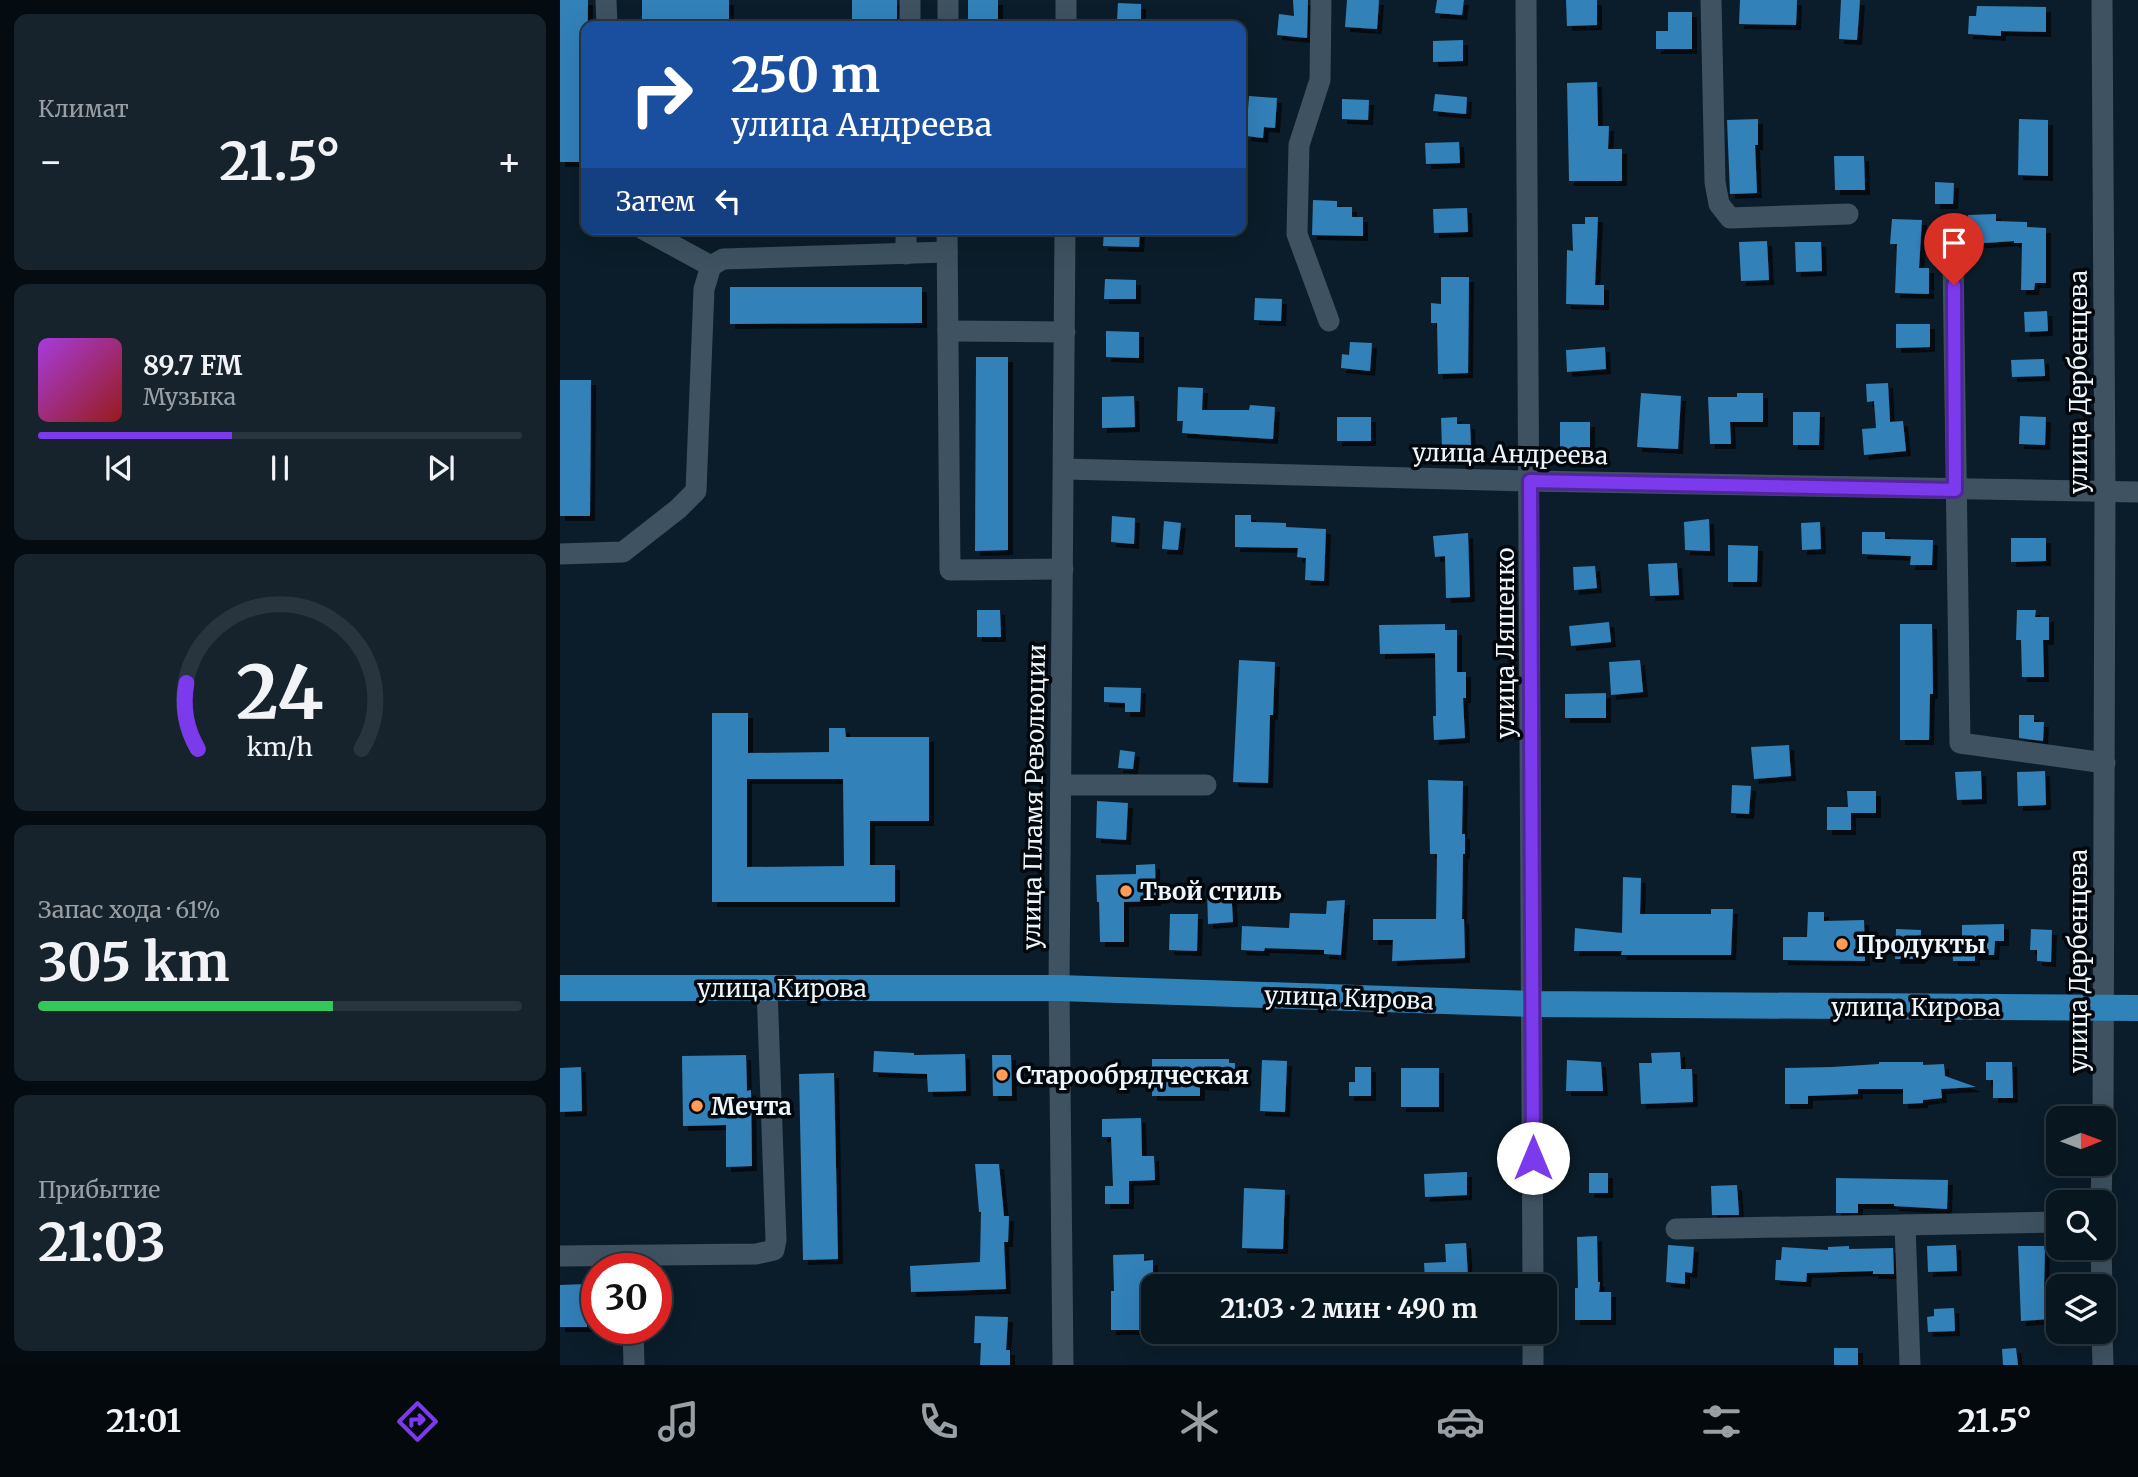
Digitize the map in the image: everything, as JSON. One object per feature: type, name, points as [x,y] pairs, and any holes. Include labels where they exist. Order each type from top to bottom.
[{"type":"main road","name":"улица Кирова","points":[[560,988],[1059,988],[1533,1004],[2138,1008]]},
{"type":"street","points":[[606,0],[607,21]]},
{"type":"street","points":[[910,0],[910,21]]},
{"type":"street","points":[[948,0],[948,21]]},
{"type":"street","points":[[1066,0],[1066,21]]},
{"type":"street","points":[[1321,0],[1320,80],[1299,145],[1297,234],[1329,321]]},
{"type":"street","name":"улица Ляшенко","points":[[1526,0],[1533,1274]]},
{"type":"street","points":[[1711,0],[1715,182],[1719,204],[1730,218],[1848,214]]},
{"type":"street","name":"улица Дербенцева","points":[[2102,0],[2105,493],[2103,1106]]},
{"type":"street","points":[[654,235],[711,266]]},
{"type":"street","points":[[906,235],[906,254]]},
{"type":"street","points":[[947,235],[950,570],[1063,569]]},
{"type":"street","name":"улица Пламя Революции","points":[[1063,1365],[1059,988],[1065,235]]},
{"type":"street","points":[[560,555],[623,552],[678,509],[696,491],[705,289],[711,266],[723,259],[947,252]]},
{"type":"street","points":[[1954,260],[1959,743],[2105,763]]},
{"type":"street","points":[[948,331],[1065,332]]},
{"type":"street","name":"улица Андреева","points":[[1064,469],[2138,492]]},
{"type":"street","points":[[1061,785],[1206,785]]},
{"type":"street","points":[[672,1259],[757,1254],[774,1250],[776,1240],[767,988]]},
{"type":"street","points":[[1676,1229],[2046,1222]]},
{"type":"street","points":[[1905,1225],[1910,1365]]},
{"type":"street","points":[[560,1256],[581,1258]]},
{"type":"street","points":[[633,1344],[634,1365]]},
{"type":"street","points":[[1533,1344],[1533,1365]]},
{"type":"street","points":[[2102,1344],[2103,1365]]},
{"type":"building","points":[[560,0],[588,0],[588,21],[581,21],[581,162],[560,162]]},
{"type":"building","points":[[642,0],[729,0],[729,21],[642,21]]},
{"type":"building","points":[[852,0],[897,0],[897,21],[852,21]]},
{"type":"building","points":[[968,0],[998,0],[998,21],[968,21]]},
{"type":"building","points":[[1293,0],[1308,0],[1307,38],[1277,35],[1279,14],[1294,16]]},
{"type":"building","points":[[1347,0],[1379,0],[1377,29],[1345,27]]},
{"type":"building","points":[[1437,0],[1464,0],[1462,15],[1435,13]]},
{"type":"building","points":[[1566,0],[1597,0],[1597,25],[1567,26]]},
{"type":"building","points":[[1740,0],[1797,0],[1796,25],[1739,24]]},
{"type":"building","points":[[1841,0],[1860,0],[1857,40],[1839,39]]},
{"type":"building","points":[[1118,3],[1141,4],[1141,21],[1117,20]]},
{"type":"building","points":[[1977,6],[2046,7],[2046,32],[2001,31],[2001,36],[1968,34],[1969,16],[1976,16]]},
{"type":"building","points":[[1668,12],[1692,12],[1692,49],[1656,49],[1656,31],[1668,31]]},
{"type":"building","points":[[1463,40],[1463,61],[1433,62],[1433,41]]},
{"type":"building","points":[[1597,82],[1598,126],[1609,126],[1608,149],[1622,149],[1622,181],[1569,181],[1567,83]]},
{"type":"building","points":[[1435,94],[1467,97],[1466,114],[1433,111]]},
{"type":"building","points":[[1249,96],[1277,98],[1275,128],[1264,127],[1263,138],[1246,136]]},
{"type":"building","points":[[1342,99],[1369,100],[1368,120],[1342,119]]},
{"type":"building","points":[[1758,119],[1758,145],[1755,145],[1757,193],[1730,194],[1727,120]]},
{"type":"building","points":[[2019,119],[2048,120],[2048,176],[2018,175]]},
{"type":"building","points":[[1459,142],[1460,163],[1426,164],[1425,143]]},
{"type":"building","points":[[1834,156],[1864,156],[1865,190],[1835,190]]},
{"type":"building","points":[[1935,182],[1954,183],[1953,204],[1935,204]]},
{"type":"building","points":[[1313,200],[1337,201],[1337,207],[1352,207],[1352,217],[1363,217],[1363,236],[1312,235]]},
{"type":"building","points":[[1467,208],[1468,232],[1434,233],[1433,209]]},
{"type":"building","points":[[1996,214],[1996,221],[2027,222],[2027,227],[2046,228],[2046,283],[2035,283],[2034,290],[2021,290],[2022,243],[2014,241],[1970,244],[1968,215]]},
{"type":"building","points":[[1585,217],[1598,217],[1595,285],[1604,285],[1604,305],[1566,304],[1567,250],[1573,251],[1572,224],[1585,224]]},
{"type":"building","points":[[1892,219],[1922,220],[1919,268],[1929,268],[1929,294],[1895,293],[1897,244],[1890,244]]},
{"type":"building","points":[[1104,235],[1140,235],[1139,247],[1103,246]]},
{"type":"building","points":[[1767,241],[1769,280],[1741,281],[1739,242]]},
{"type":"building","points":[[1795,242],[1821,242],[1822,271],[1796,272]]},
{"type":"building","points":[[1441,277],[1469,277],[1468,373],[1438,374],[1437,323],[1431,323],[1431,303],[1441,304]]},
{"type":"building","points":[[1105,279],[1136,280],[1136,299],[1104,299]]},
{"type":"building","points":[[730,287],[922,287],[922,323],[730,324]]},
{"type":"building","points":[[1255,298],[1282,299],[1281,321],[1254,320]]},
{"type":"building","points":[[2047,311],[2048,331],[2025,332],[2024,312]]},
{"type":"building","points":[[1896,324],[1930,324],[1930,347],[1896,348]]},
{"type":"building","points":[[1106,331],[1139,332],[1139,358],[1106,357]]},
{"type":"building","points":[[1350,342],[1372,343],[1370,371],[1341,368],[1342,354],[1349,355]]},
{"type":"building","points":[[1605,347],[1606,369],[1567,372],[1566,350]]},
{"type":"building","points":[[976,357],[1008,357],[1008,550],[975,551]]},
{"type":"building","points":[[2044,359],[2045,376],[2012,377],[2011,360]]},
{"type":"building","points":[[560,380],[591,380],[590,516],[560,516]]},
{"type":"building","points":[[1888,383],[1890,422],[1903,421],[1906,451],[1864,455],[1862,429],[1876,428],[1874,401],[1867,402],[1866,384]]},
{"type":"building","points":[[1178,387],[1203,388],[1202,410],[1249,410],[1250,405],[1275,407],[1273,439],[1182,433],[1183,421],[1177,421]]},
{"type":"building","points":[[1641,393],[1681,396],[1678,449],[1637,447]]},
{"type":"building","points":[[1737,393],[1763,393],[1763,422],[1730,422],[1731,444],[1710,444],[1708,397],[1737,397]]},
{"type":"building","points":[[1134,396],[1135,427],[1102,428],[1102,397]]},
{"type":"building","points":[[1793,412],[1820,412],[1819,445],[1793,445]]},
{"type":"building","points":[[2020,416],[2046,417],[2045,445],[2019,444]]},
{"type":"building","points":[[1337,417],[1371,417],[1371,441],[1337,441]]},
{"type":"building","points":[[1457,417],[1457,424],[1470,424],[1471,449],[1442,449],[1441,418]]},
{"type":"building","points":[[1560,422],[1590,422],[1590,450],[1560,450]]},
{"type":"building","points":[[1235,515],[1251,515],[1251,522],[1286,523],[1286,527],[1326,529],[1324,581],[1305,580],[1306,558],[1297,557],[1298,548],[1235,547]]},
{"type":"building","points":[[1112,516],[1135,518],[1134,544],[1111,542]]},
{"type":"building","points":[[1709,519],[1710,551],[1685,550],[1684,522]]},
{"type":"building","points":[[1164,521],[1181,523],[1178,550],[1162,549]]},
{"type":"building","points":[[1820,522],[1821,549],[1802,550],[1801,523]]},
{"type":"building","points":[[1862,532],[1885,532],[1885,539],[1933,540],[1932,565],[1910,565],[1911,556],[1862,554]]},
{"type":"building","points":[[1468,533],[1470,597],[1446,598],[1445,556],[1435,557],[1433,536]]},
{"type":"building","points":[[2011,538],[2046,538],[2046,561],[2011,562]]},
{"type":"building","points":[[1728,545],[1758,546],[1757,582],[1728,582]]},
{"type":"building","points":[[1677,563],[1679,595],[1650,596],[1648,564]]},
{"type":"building","points":[[1595,566],[1597,588],[1574,590],[1573,567]]},
{"type":"building","points":[[977,610],[1000,610],[1001,637],[977,637]]},
{"type":"building","points":[[2017,610],[2036,610],[2035,617],[2049,617],[2049,640],[2043,640],[2044,677],[2022,677],[2021,640],[2016,640]]},
{"type":"building","points":[[1609,622],[1611,642],[1571,646],[1569,626]]},
{"type":"building","points":[[1445,624],[1445,630],[1457,630],[1457,672],[1466,672],[1466,698],[1463,698],[1465,738],[1434,740],[1435,653],[1380,654],[1379,625]]},
{"type":"building","points":[[1900,624],[1932,624],[1933,694],[1930,694],[1929,740],[1900,740]]},
{"type":"building","points":[[1239,660],[1275,662],[1268,783],[1233,782]]},
{"type":"building","points":[[1640,660],[1643,692],[1611,695],[1609,662]]},
{"type":"building","points":[[1104,687],[1141,688],[1140,712],[1125,712],[1125,703],[1104,702]]},
{"type":"building","points":[[1606,693],[1606,718],[1565,718],[1565,694]]},
{"type":"building","points":[[712,713],[748,713],[748,753],[829,752],[829,728],[845,728],[846,737],[929,737],[929,821],[870,821],[870,865],[895,865],[895,902],[712,902]],"holes":[[[747,779],[843,779],[844,866],[747,867]]]},
{"type":"building","points":[[2019,715],[2034,715],[2034,722],[2044,722],[2043,741],[2019,738]]},
{"type":"building","points":[[1789,745],[1791,776],[1754,779],[1751,747]]},
{"type":"building","points":[[1120,750],[1135,752],[1133,769],[1118,768]]},
{"type":"building","points":[[1981,771],[1982,799],[1957,800],[1955,772]]},
{"type":"building","points":[[2045,771],[2046,805],[2018,806],[2017,772]]},
{"type":"building","points":[[1428,780],[1463,781],[1462,834],[1465,834],[1465,854],[1462,919],[1465,958],[1392,961],[1393,940],[1373,940],[1373,919],[1436,919],[1437,854],[1430,854]]},
{"type":"building","points":[[1732,785],[1751,786],[1749,814],[1731,813]]},
{"type":"building","points":[[1847,791],[1876,791],[1876,813],[1851,813],[1851,830],[1827,830],[1827,807],[1848,807]]},
{"type":"building","points":[[1097,801],[1128,803],[1126,840],[1096,838]]},
{"type":"building","name":"Твой стиль","points":[[1155,864],[1156,901],[1124,902],[1124,942],[1100,942],[1096,875],[1136,874],[1136,865]]},
{"type":"building","points":[[1623,877],[1641,878],[1640,914],[1711,914],[1711,909],[1733,909],[1731,955],[1621,955],[1622,951],[1574,951],[1575,928],[1622,933]]},
{"type":"building","points":[[1231,887],[1233,922],[1208,924],[1207,889]]},
{"type":"building","points":[[1345,900],[1341,955],[1324,954],[1324,950],[1241,950],[1242,926],[1289,928],[1290,913],[1326,914],[1327,901]]},
{"type":"building","points":[[1808,912],[1824,912],[1824,921],[1864,920],[1865,961],[1783,960],[1783,937],[1807,937]]},
{"type":"building","points":[[1170,914],[1198,914],[1197,951],[1169,950]]},
{"type":"building","points":[[2004,924],[2004,941],[1995,941],[1994,955],[1975,955],[1975,961],[1953,961],[1952,941],[1962,941],[1962,925]]},
{"type":"building","points":[[1896,929],[1921,930],[1920,959],[1895,959]]},
{"type":"building","points":[[2031,929],[2052,930],[2051,962],[2037,961],[2037,950],[2030,950]]},
{"type":"building","points":[[874,1051],[914,1055],[965,1054],[966,1091],[928,1092],[927,1074],[873,1072]]},
{"type":"building","points":[[1680,1052],[1681,1069],[1692,1069],[1693,1102],[1641,1104],[1639,1063],[1652,1063],[1651,1053]]},
{"type":"building","points":[[746,1055],[747,1091],[751,1090],[752,1166],[726,1167],[726,1125],[683,1126],[682,1056]]},
{"type":"building","name":"Старообрядческая","points":[[992,1055],[1011,1055],[1012,1096],[993,1096]]},
{"type":"building","points":[[1152,1059],[1229,1059],[1229,1063],[1235,1063],[1235,1081],[1224,1081],[1224,1086],[1200,1085],[1200,1096],[1152,1096]]},
{"type":"building","points":[[1262,1060],[1287,1061],[1285,1112],[1260,1111]]},
{"type":"building","points":[[1567,1060],[1601,1062],[1603,1091],[1566,1091]]},
{"type":"building","points":[[1879,1062],[1944,1064],[1945,1076],[1976,1087],[1941,1089],[1942,1098],[1923,1100],[1923,1103],[1903,1104],[1903,1089],[1858,1089],[1858,1094],[1808,1096],[1808,1104],[1785,1104],[1785,1068]]},
{"type":"building","points":[[1986,1062],[2012,1062],[2013,1098],[1993,1098],[1993,1080],[1986,1080]]},
{"type":"building","points":[[581,1067],[582,1111],[560,1112],[560,1068]]},
{"type":"building","points":[[1355,1067],[1371,1067],[1371,1096],[1349,1096],[1349,1082],[1355,1082]]},
{"type":"building","points":[[1401,1068],[1439,1068],[1439,1107],[1401,1107]]},
{"type":"building","points":[[834,1073],[838,1259],[803,1260],[799,1074]]},
{"type":"building","points":[[1141,1118],[1142,1156],[1154,1156],[1155,1180],[1129,1181],[1129,1204],[1105,1204],[1105,1186],[1113,1186],[1111,1137],[1102,1137],[1102,1119]]},
{"type":"building","points":[[975,1164],[999,1164],[1004,1216],[1009,1216],[1008,1242],[1004,1242],[1006,1289],[911,1292],[910,1266],[980,1262],[981,1212]]},
{"type":"building","points":[[1467,1172],[1467,1195],[1425,1197],[1424,1174]]},
{"type":"building","points":[[1589,1173],[1608,1173],[1608,1193],[1589,1193]]},
{"type":"building","points":[[1836,1178],[1948,1180],[1947,1209],[1858,1204],[1858,1213],[1836,1213]]},
{"type":"building","points":[[1737,1185],[1739,1215],[1712,1215],[1711,1186]]},
{"type":"building","points":[[1244,1188],[1285,1190],[1283,1249],[1242,1248]]},
{"type":"building","points":[[1597,1236],[1599,1292],[1611,1292],[1611,1320],[1575,1320],[1575,1288],[1578,1288],[1577,1237]]},
{"type":"building","points":[[1466,1243],[1468,1274],[1425,1274],[1424,1263],[1446,1262],[1445,1244]]},
{"type":"building","points":[[1668,1245],[1694,1247],[1692,1273],[1685,1272],[1685,1284],[1666,1282]]},
{"type":"building","points":[[1956,1245],[1957,1271],[1928,1272],[1927,1246]]},
{"type":"building","points":[[1849,1246],[1849,1249],[1893,1248],[1894,1274],[1873,1274],[1873,1271],[1807,1273],[1806,1282],[1775,1280],[1776,1260],[1781,1260],[1782,1247],[1828,1250],[1828,1247]]},
{"type":"building","points":[[2018,1246],[2045,1246],[2046,1319],[2021,1321]]},
{"type":"building","points":[[1144,1254],[1144,1261],[1153,1260],[1153,1274],[1141,1274],[1141,1330],[1111,1330],[1113,1255]]},
{"type":"building","points":[[581,1284],[581,1327],[560,1327],[560,1285]]},
{"type":"building","points":[[1954,1308],[1955,1331],[1928,1332],[1927,1317],[1934,1316],[1934,1309]]},
{"type":"building","points":[[975,1316],[1008,1317],[1006,1350],[1010,1350],[1010,1365],[980,1365],[981,1343],[974,1343]]},
{"type":"building","points":[[1834,1348],[1858,1348],[1858,1365],[1834,1365]]},
{"type":"building","points":[[2016,1348],[2018,1365],[2003,1365],[2002,1349]]},
{"type":"place","name":"Твой стиль","points":[[1126,891]]},
{"type":"place","name":"Продукты","points":[[1842,944]]},
{"type":"place","name":"Старообрядческая","points":[[1002,1075]]},
{"type":"place","name":"Мечта","points":[[697,1106]]},
{"type":"route","points":[[1533,1158],[1530,481],[1955,490],[1954,285]]}]
